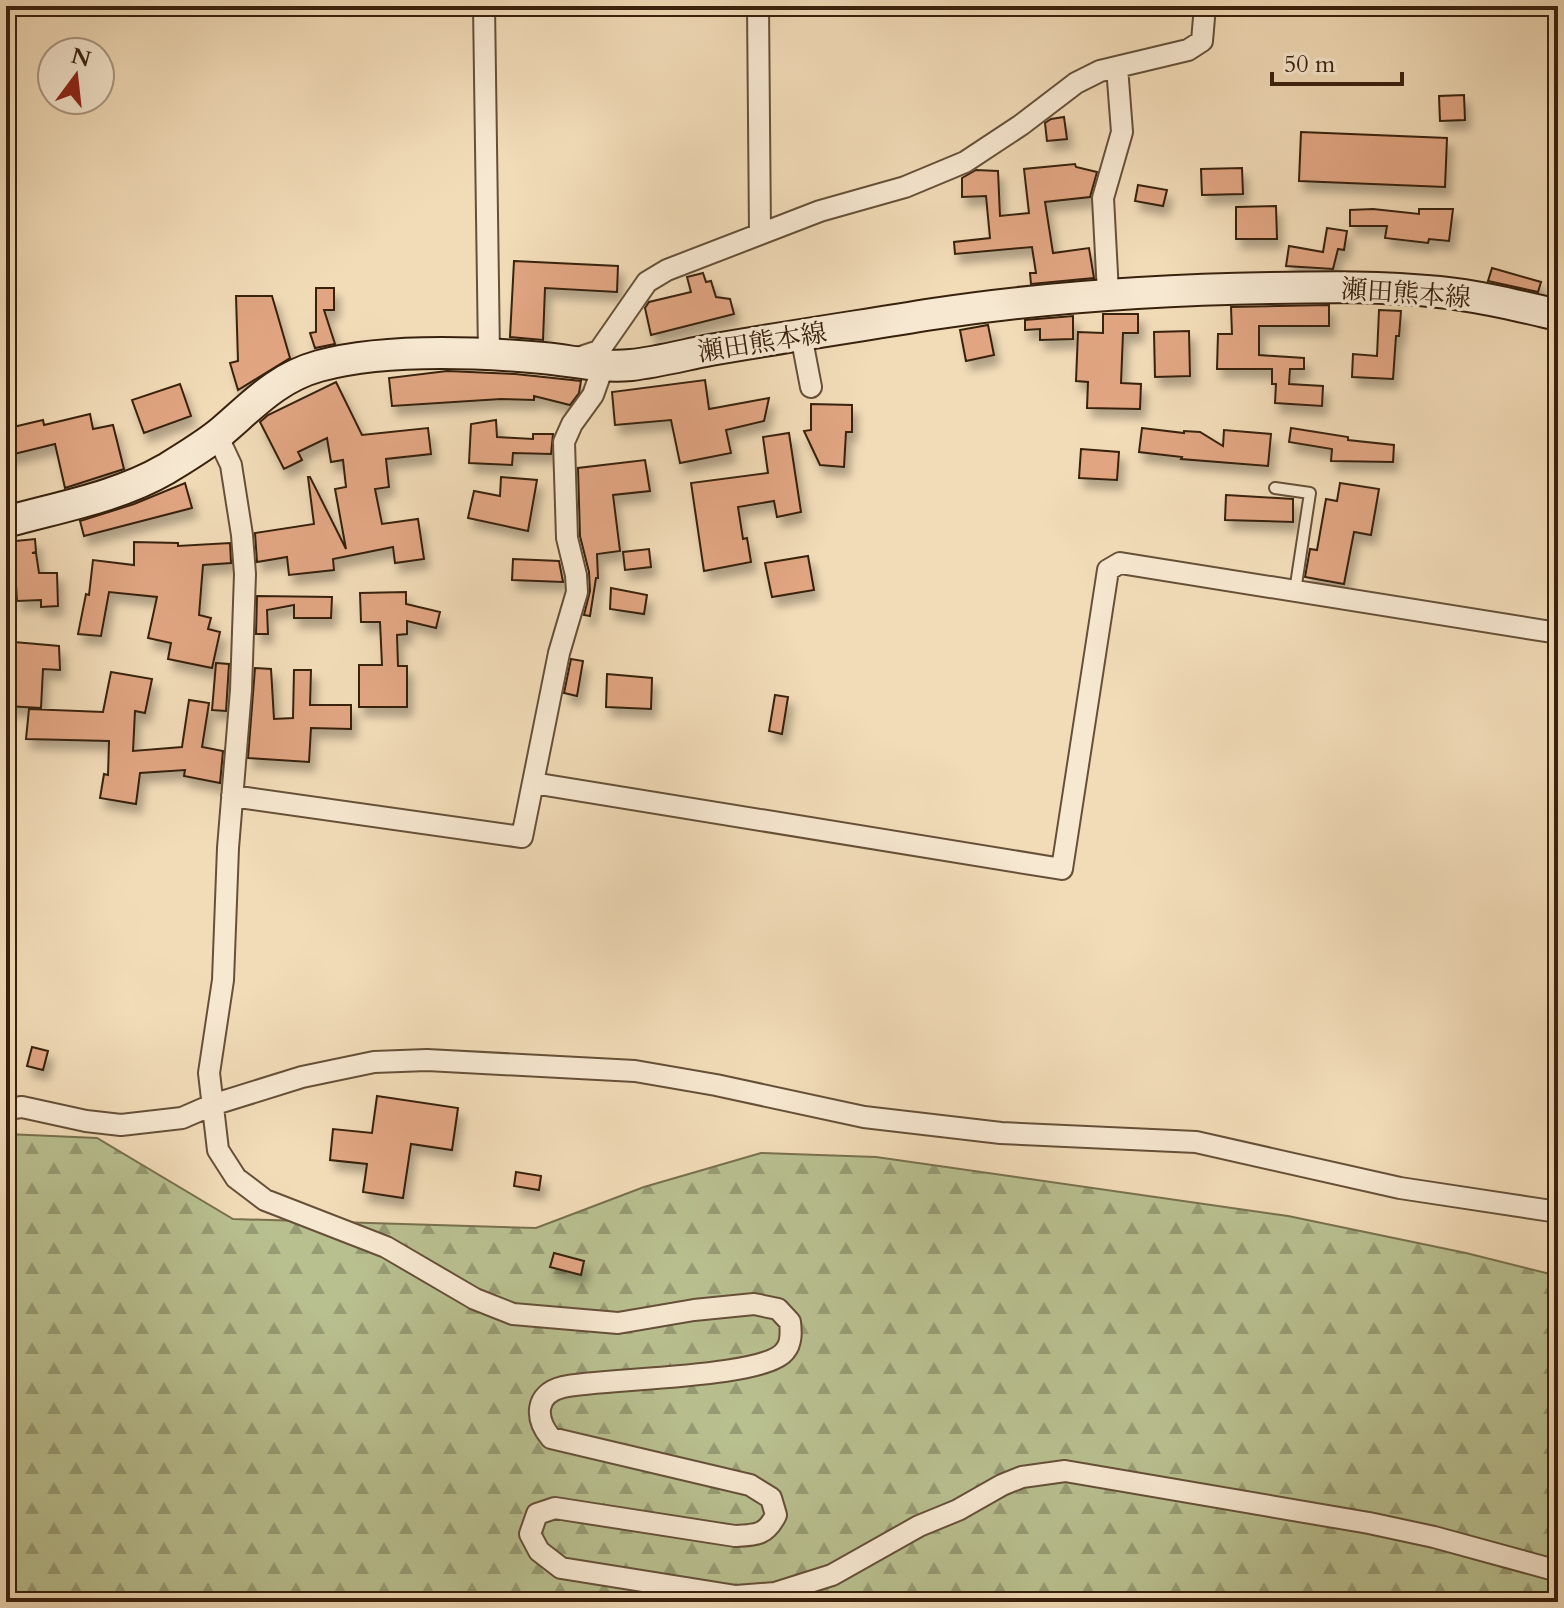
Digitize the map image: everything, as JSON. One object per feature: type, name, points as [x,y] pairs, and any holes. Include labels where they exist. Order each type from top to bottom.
[{"type":"main road","name":"瀬田熊本線","points":[[6,522],[124,488],[163,470],[217,435],[256,398],[281,382],[317,367],[359,359],[425,353],[489,354],[603,367],[635,365],[939,313],[1108,293],[1341,287],[1438,291],[1476,296],[1558,315]]},
{"type":"street","points":[[484,6],[489,354]]},
{"type":"street","points":[[758,6],[760,233]]},
{"type":"street","points":[[569,362],[599,351],[647,282],[667,270],[820,211],[905,187],[965,162],[1076,83],[1100,71],[1188,50],[1202,41],[1205,6]]},
{"type":"street","points":[[1108,293],[1103,198],[1122,132],[1117,67]]},
{"type":"street","points":[[801,335],[811,387]]},
{"type":"street","points":[[232,796],[522,837],[562,640],[577,592],[567,538],[564,442],[572,424],[593,395],[603,367]]},
{"type":"street","points":[[217,435],[231,465],[245,574],[223,980],[209,1073],[218,1150],[236,1178],[265,1200],[386,1247],[475,1299],[513,1314],[618,1323],[754,1304],[778,1309],[790,1322],[791,1337],[786,1351],[767,1362],[658,1379],[561,1387],[545,1397],[538,1412],[541,1426],[551,1438],[750,1485],[771,1498],[776,1515],[769,1528],[754,1535],[735,1536],[555,1508],[537,1514],[530,1534],[539,1551],[561,1568],[736,1596],[775,1593],[832,1575],[919,1526],[958,1510],[1002,1485],[1022,1477],[1065,1471],[1369,1523],[1434,1537],[1558,1571]]},
{"type":"street","points":[[533,783],[1062,869],[1108,570],[1120,563],[1558,633]]},
{"type":"street","points":[[6,1109],[22,1107],[121,1125],[182,1118],[212,1105],[302,1077],[374,1062],[456,1061],[635,1071],[702,1082],[864,1117],[1001,1133],[1196,1142],[1400,1188],[1558,1212]]},
{"type":"lane","points":[[1275,488],[1310,493],[1295,591]]},
{"type":"green space","points":[[6,1134],[97,1138],[233,1219],[536,1228],[644,1187],[761,1153],[876,1157],[1288,1216],[1466,1253],[1558,1276],[1558,1602],[6,1602]]},
{"type":"building","points":[[1464,95],[1465,120],[1440,121],[1439,96]]},
{"type":"building","points":[[1064,117],[1067,139],[1047,141],[1045,123]]},
{"type":"building","points":[[1301,132],[1447,138],[1445,187],[1299,181]]},
{"type":"building","points":[[1075,164],[1076,167],[1097,172],[1090,197],[1045,202],[1053,253],[1089,248],[1094,278],[1031,284],[1030,273],[1036,273],[1032,247],[955,254],[954,242],[990,238],[986,196],[962,197],[962,178],[976,170],[998,171],[1000,216],[1029,213],[1024,169]]},
{"type":"building","points":[[1242,168],[1243,194],[1202,195],[1201,169]]},
{"type":"building","points":[[1138,185],[1167,190],[1163,206],[1135,201]]},
{"type":"building","points":[[1276,206],[1277,239],[1236,239],[1236,207]]},
{"type":"building","points":[[1419,209],[1453,209],[1449,241],[1429,239],[1428,243],[1385,238],[1387,226],[1350,226],[1350,210],[1419,214]]},
{"type":"building","points":[[1327,228],[1347,231],[1344,250],[1338,249],[1333,269],[1286,266],[1289,246],[1323,252]]},
{"type":"building","points":[[514,261],[618,266],[617,292],[545,288],[543,340],[510,337]]},
{"type":"building","points":[[1492,268],[1541,282],[1538,292],[1488,281]]},
{"type":"building","points":[[703,273],[706,282],[711,281],[716,297],[730,299],[734,314],[651,335],[645,308],[649,302],[691,292],[687,277]]},
{"type":"building","points":[[316,288],[334,288],[334,310],[324,310],[335,344],[315,348],[310,333],[316,332]]},
{"type":"building","points":[[236,296],[272,296],[290,358],[238,390],[230,363],[238,361]]},
{"type":"building","points":[[1329,305],[1329,326],[1259,326],[1259,355],[1304,358],[1304,369],[1290,369],[1289,384],[1323,386],[1322,406],[1275,403],[1276,384],[1272,384],[1272,369],[1217,369],[1218,334],[1232,334],[1231,307]]},
{"type":"building","points":[[1379,310],[1401,311],[1393,379],[1352,377],[1353,354],[1377,356]]},
{"type":"building","points":[[1103,314],[1138,314],[1138,333],[1123,333],[1121,383],[1141,384],[1140,409],[1087,408],[1088,382],[1076,381],[1078,332],[1103,333]]},
{"type":"building","points":[[1073,316],[1073,339],[1040,340],[1040,329],[1025,330],[1025,320]]},
{"type":"building","points":[[988,325],[994,355],[966,361],[960,330]]},
{"type":"building","points":[[1189,331],[1190,376],[1155,377],[1154,332]]},
{"type":"building","points":[[447,371],[581,381],[579,393],[570,405],[534,396],[534,400],[392,406],[389,378]]},
{"type":"building","points":[[705,380],[709,409],[769,398],[764,421],[726,430],[731,453],[680,463],[671,420],[615,425],[612,392]]},
{"type":"building","points":[[336,382],[362,435],[428,428],[431,454],[386,459],[389,487],[375,489],[382,524],[418,519],[424,559],[395,563],[393,547],[333,559],[334,570],[289,575],[287,557],[257,562],[255,533],[314,524],[310,477],[346,549],[335,489],[346,487],[343,460],[331,462],[327,438],[298,452],[302,460],[284,469],[260,422],[268,415]]},
{"type":"building","points":[[180,384],[191,416],[144,433],[132,400]]},
{"type":"building","points":[[811,404],[852,405],[852,432],[846,432],[844,467],[820,465],[804,431],[811,430]]},
{"type":"building","points":[[90,414],[93,429],[113,425],[124,469],[65,488],[55,444],[6,456],[6,441],[16,439],[13,427],[43,420],[44,425]]},
{"type":"building","points":[[496,420],[497,437],[533,439],[533,434],[553,434],[551,454],[513,453],[512,465],[469,463],[471,424]]},
{"type":"building","points":[[1142,428],[1200,432],[1223,446],[1224,430],[1271,434],[1268,466],[1181,459],[1139,452]]},
{"type":"building","points":[[1291,428],[1348,437],[1348,440],[1394,445],[1393,462],[1331,461],[1332,449],[1289,442]]},
{"type":"building","points":[[789,433],[801,512],[777,517],[774,501],[738,507],[743,539],[747,538],[751,562],[704,571],[691,483],[768,473],[763,437]]},
{"type":"building","points":[[1081,449],[1119,452],[1117,480],[1079,478]]},
{"type":"building","points":[[645,460],[650,491],[613,495],[620,551],[597,554],[598,578],[590,616],[584,615],[590,591],[589,572],[580,536],[578,468]]},
{"type":"building","points":[[501,477],[537,480],[528,531],[468,518],[474,491],[500,496]]},
{"type":"building","points":[[185,483],[192,508],[84,536],[80,521]]},
{"type":"building","points":[[1340,483],[1379,489],[1371,535],[1354,532],[1344,584],[1305,577],[1310,549],[1317,550],[1326,499],[1337,501]]},
{"type":"building","points":[[1226,495],[1293,499],[1293,522],[1225,520]]},
{"type":"building","points":[[35,539],[36,552],[32,553],[36,553],[39,573],[57,573],[58,606],[41,607],[41,600],[17,601],[15,569],[6,572],[6,542]]},
{"type":"building","points":[[134,542],[178,543],[178,546],[230,543],[231,563],[203,565],[199,615],[211,618],[208,629],[220,632],[212,668],[168,659],[171,643],[148,638],[157,597],[109,592],[101,636],[78,634],[86,594],[89,595],[93,560],[134,565]]},
{"type":"building","points":[[649,549],[651,567],[625,570],[623,552]]},
{"type":"building","points":[[808,556],[814,590],[772,597],[765,563]]},
{"type":"building","points":[[513,559],[559,561],[563,582],[512,580]]},
{"type":"building","points":[[611,588],[647,595],[644,614],[610,609]]},
{"type":"building","points":[[406,592],[406,604],[440,612],[436,628],[407,621],[407,634],[397,635],[398,666],[407,666],[407,707],[359,707],[359,665],[382,665],[380,622],[361,622],[360,593]]},
{"type":"building","points":[[257,596],[332,597],[331,618],[294,618],[294,605],[267,610],[268,634],[256,634]]},
{"type":"building","points":[[14,642],[59,646],[60,670],[43,669],[41,708],[6,706]]},
{"type":"building","points":[[571,659],[583,661],[577,696],[564,693]]},
{"type":"building","points":[[216,663],[229,664],[226,711],[212,710]]},
{"type":"building","points":[[255,668],[271,669],[274,719],[293,718],[294,670],[311,670],[310,705],[351,705],[351,729],[311,728],[309,762],[248,758]]},
{"type":"building","points":[[111,672],[152,679],[145,713],[135,711],[133,751],[182,747],[189,700],[209,703],[202,747],[223,751],[220,783],[184,776],[185,770],[140,773],[136,804],[100,798],[104,774],[108,775],[109,741],[26,739],[29,709],[103,712]]},
{"type":"building","points":[[607,674],[652,678],[651,709],[606,707]]},
{"type":"building","points":[[775,695],[788,697],[782,734],[769,731]]},
{"type":"building","points":[[32,1047],[48,1051],[43,1070],[27,1066]]},
{"type":"building","points":[[377,1096],[458,1108],[452,1150],[411,1144],[403,1198],[363,1192],[367,1164],[330,1160],[333,1129],[372,1133]]},
{"type":"building","points":[[516,1172],[541,1176],[539,1190],[514,1186]]},
{"type":"building","points":[[554,1253],[584,1261],[581,1275],[550,1267]]}]
